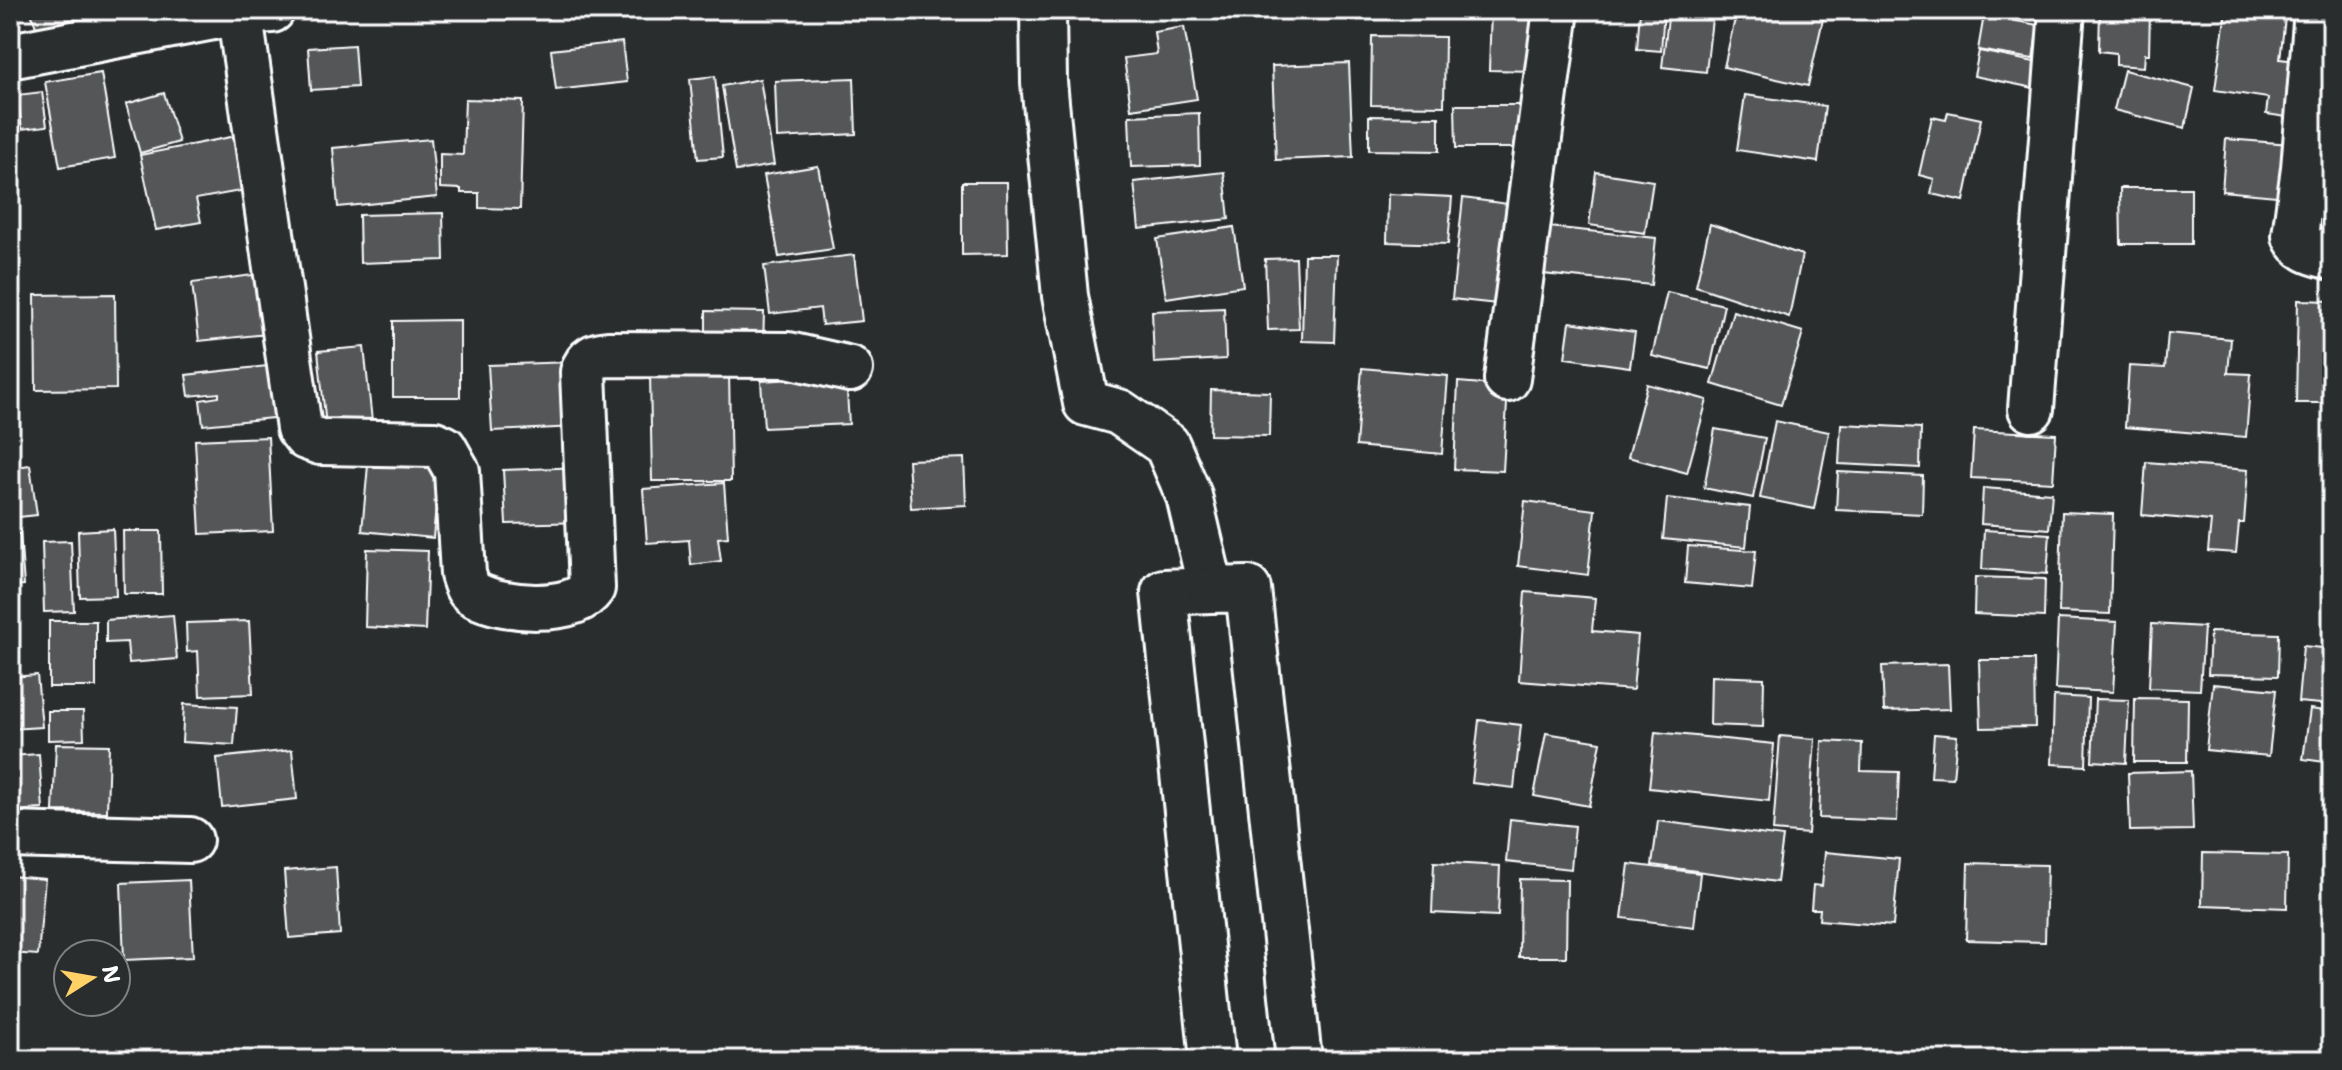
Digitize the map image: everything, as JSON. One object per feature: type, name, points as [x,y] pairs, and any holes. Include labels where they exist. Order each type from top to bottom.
[{"type":"street","points":[[1043,10],[1044,82],[1065,296],[1086,403],[1119,412],[1167,445],[1189,496],[1211,590]]},
{"type":"street","points":[[1507,379],[1556,10]]},
{"type":"street","points":[[2031,409],[2062,10]]},
{"type":"street","points":[[2317,10],[2295,236],[2298,244],[2306,249],[2332,257]]},
{"type":"street","points":[[10,56],[250,11],[299,428],[306,437],[320,442],[435,444],[444,448],[457,471],[463,574],[468,589],[476,596],[535,608],[574,602],[587,595],[592,588],[583,372],[585,364],[592,357],[609,354],[788,355],[850,369]]},
{"type":"street","points":[[1213,1060],[1164,592],[1248,589],[1299,1060]]},
{"type":"street","points":[[10,835],[190,840]]},
{"type":"building","points":[[30,10],[82,10],[87,26],[41,41]]},
{"type":"building","points":[[1491,10],[1539,10],[1537,71],[1489,70]]},
{"type":"building","points":[[1640,10],[1664,10],[1661,51],[1637,49]]},
{"type":"building","points":[[1669,10],[1713,10],[1706,72],[1662,67]]},
{"type":"building","points":[[1737,10],[1825,10],[1808,86],[1724,67]]},
{"type":"building","points":[[1995,10],[2041,10],[2039,18]]},
{"type":"building","points":[[2100,10],[2150,10],[2149,54],[2145,54],[2144,67],[2116,65],[2116,53],[2099,51]]},
{"type":"building","points":[[2226,10],[2286,10],[2280,59],[2307,62],[2300,119],[2266,114],[2268,98],[2215,90]]},
{"type":"building","points":[[1984,15],[2038,25],[2033,59],[1978,50]]},
{"type":"building","points":[[1184,27],[1197,99],[1131,109],[1124,58],[1157,54],[1154,32]]},
{"type":"building","points":[[1372,36],[1445,37],[1444,106],[1371,105]]},
{"type":"building","points":[[622,42],[627,82],[556,90],[551,50]]},
{"type":"building","points":[[354,45],[357,87],[311,90],[308,48]]},
{"type":"building","points":[[1979,51],[2044,64],[2039,89],[1974,76]]},
{"type":"building","points":[[1349,63],[1353,157],[1276,160],[1272,66]]},
{"type":"building","points":[[2124,70],[2194,88],[2185,128],[2114,110]]},
{"type":"building","points":[[101,73],[115,158],[60,167],[45,82]]},
{"type":"building","points":[[715,76],[723,157],[698,159],[690,79]]},
{"type":"building","points":[[854,78],[856,134],[777,138],[775,81]]},
{"type":"building","points":[[760,79],[774,165],[736,171],[722,86]]},
{"type":"building","points":[[42,92],[47,126],[22,129],[17,95]]},
{"type":"building","points":[[164,93],[179,142],[140,153],[126,104]]},
{"type":"building","points":[[1745,95],[1825,106],[1818,162],[1737,150]]},
{"type":"building","points":[[465,99],[523,101],[520,209],[479,208],[479,193],[440,188],[440,154],[463,155]]},
{"type":"building","points":[[1455,105],[1529,105],[1529,148],[1456,148]]},
{"type":"building","points":[[1948,112],[1981,119],[1964,201],[1931,194],[1934,179],[1919,175],[1932,117],[1946,120]]},
{"type":"building","points":[[1199,113],[1200,165],[1131,167],[1129,116]]},
{"type":"building","points":[[1369,116],[1439,117],[1439,151],[1369,150]]},
{"type":"building","points":[[10,131],[19,162],[10,165]]},
{"type":"building","points":[[251,133],[262,187],[196,199],[201,222],[156,230],[140,155]]},
{"type":"building","points":[[431,139],[437,197],[338,207],[333,148]]},
{"type":"building","points":[[2226,139],[2291,144],[2287,197],[2222,191]]},
{"type":"building","points":[[818,166],[833,249],[779,257],[764,175]]},
{"type":"building","points":[[1224,172],[1229,219],[1139,229],[1134,182]]},
{"type":"building","points":[[1596,172],[1653,181],[1645,233],[1589,225]]},
{"type":"building","points":[[962,182],[1007,182],[1008,254],[962,255]]},
{"type":"building","points":[[2120,188],[2191,188],[2191,244],[2121,244]]},
{"type":"building","points":[[1388,194],[1452,197],[1448,244],[1387,242]]},
{"type":"building","points":[[1463,198],[1516,205],[1506,305],[1452,299]]},
{"type":"building","points":[[443,213],[444,260],[360,263],[359,215]]},
{"type":"building","points":[[1710,224],[1802,255],[1789,317],[1696,286]]},
{"type":"building","points":[[1234,227],[1243,286],[1166,298],[1157,239]]},
{"type":"building","points":[[1549,227],[1656,238],[1651,285],[1543,274]]},
{"type":"building","points":[[854,255],[862,321],[822,325],[820,308],[770,314],[764,266]]},
{"type":"building","points":[[1304,255],[1337,255],[1334,342],[1302,341]]},
{"type":"building","points":[[1296,258],[1299,329],[1268,330],[1265,259]]},
{"type":"building","points":[[260,274],[268,334],[199,341],[192,283]]},
{"type":"building","points":[[1667,292],[1724,305],[1710,369],[1652,356]]},
{"type":"building","points":[[115,294],[116,389],[36,390],[35,295]]},
{"type":"building","points":[[2298,300],[2332,301],[2332,403],[2296,403]]},
{"type":"building","points":[[1224,308],[1226,359],[1154,363],[1152,311]]},
{"type":"building","points":[[706,311],[764,312],[763,348],[706,347]]},
{"type":"building","points":[[1733,311],[1803,332],[1781,405],[1712,384]]},
{"type":"building","points":[[460,320],[460,397],[393,397],[393,321]]},
{"type":"building","points":[[1570,322],[1635,332],[1630,367],[1565,358]]},
{"type":"building","points":[[2168,333],[2231,339],[2228,373],[2251,374],[2246,437],[2125,427],[2129,366],[2165,368]]},
{"type":"building","points":[[364,347],[372,421],[326,426],[318,351]]},
{"type":"building","points":[[572,362],[576,427],[492,431],[488,365]]},
{"type":"building","points":[[276,365],[282,417],[203,425],[200,400],[219,397],[219,393],[189,396],[186,375]]},
{"type":"building","points":[[1362,368],[1448,376],[1442,454],[1356,446]]},
{"type":"building","points":[[729,372],[731,481],[652,481],[650,374]]},
{"type":"building","points":[[846,376],[849,424],[764,428],[761,381]]},
{"type":"building","points":[[1458,382],[1508,386],[1503,471],[1454,469]]},
{"type":"building","points":[[1647,384],[1707,400],[1687,473],[1628,457]]},
{"type":"building","points":[[1211,390],[1270,392],[1269,436],[1210,435]]},
{"type":"building","points":[[1775,421],[1829,432],[1814,509],[1760,498]]},
{"type":"building","points":[[1841,424],[1921,428],[1920,468],[1839,464]]},
{"type":"building","points":[[1715,429],[1765,438],[1753,498],[1704,488]]},
{"type":"building","points":[[1974,430],[2056,434],[2053,482],[1971,478]]},
{"type":"building","points":[[268,437],[273,531],[200,534],[195,440]]},
{"type":"building","points":[[369,454],[440,460],[433,538],[362,531]]},
{"type":"building","points":[[964,458],[966,505],[911,508],[908,460]]},
{"type":"building","points":[[2146,462],[2248,470],[2244,523],[2239,523],[2236,553],[2208,551],[2211,521],[2142,515]]},
{"type":"building","points":[[30,465],[37,515],[10,518],[10,468]]},
{"type":"building","points":[[583,467],[585,522],[506,524],[503,470]]},
{"type":"building","points":[[1838,472],[1923,476],[1922,514],[1836,510]]},
{"type":"building","points":[[724,483],[728,537],[718,538],[721,561],[691,565],[689,540],[647,543],[643,489]]},
{"type":"building","points":[[1983,488],[2052,493],[2049,529],[1981,524]]},
{"type":"building","points":[[1667,498],[1750,507],[1746,547],[1663,539]]},
{"type":"building","points":[[1525,501],[1595,510],[1588,575],[1518,566]]},
{"type":"building","points":[[2062,512],[2113,514],[2110,614],[2059,612]]},
{"type":"building","points":[[113,529],[116,596],[80,597],[78,531]]},
{"type":"building","points":[[1984,530],[2050,534],[2047,574],[1982,569]]},
{"type":"building","points":[[123,531],[161,531],[162,594],[124,594]]},
{"type":"building","points":[[10,534],[20,534],[24,585],[10,586]]},
{"type":"building","points":[[71,541],[74,611],[44,612],[42,542]]},
{"type":"building","points":[[1688,546],[1756,551],[1752,589],[1685,583]]},
{"type":"building","points":[[367,549],[428,551],[425,630],[365,627]]},
{"type":"building","points":[[1975,577],[2045,579],[2044,617],[1974,614]]},
{"type":"building","points":[[1525,592],[1595,598],[1592,631],[1638,635],[1633,690],[1519,681]]},
{"type":"building","points":[[10,609],[13,609],[17,663],[10,664]]},
{"type":"building","points":[[173,615],[177,659],[129,663],[127,642],[106,643],[106,620]]},
{"type":"building","points":[[2058,619],[2117,622],[2113,692],[2055,689]]},
{"type":"building","points":[[49,621],[96,621],[96,687],[49,687]]},
{"type":"building","points":[[249,621],[253,694],[200,696],[198,651],[187,652],[186,623]]},
{"type":"building","points":[[2152,624],[2204,627],[2200,690],[2149,688]]},
{"type":"building","points":[[2210,632],[2279,634],[2278,676],[2208,674]]},
{"type":"building","points":[[2303,646],[2332,649],[2332,705],[2298,702]]},
{"type":"building","points":[[1979,660],[2034,660],[2035,727],[1981,728]]},
{"type":"building","points":[[1948,664],[1950,709],[1884,711],[1882,666]]},
{"type":"building","points":[[37,675],[42,727],[10,729],[10,677]]},
{"type":"building","points":[[1711,676],[1764,678],[1763,727],[1710,725]]},
{"type":"building","points":[[2213,684],[2276,690],[2269,756],[2206,750]]},
{"type":"building","points":[[2054,696],[2088,698],[2086,766],[2052,764]]},
{"type":"building","points":[[2135,698],[2188,699],[2187,762],[2134,762]]},
{"type":"building","points":[[2095,699],[2129,700],[2126,763],[2092,761]]},
{"type":"building","points":[[184,704],[237,707],[234,745],[182,742]]},
{"type":"building","points":[[2310,709],[2332,712],[2332,763],[2303,759]]},
{"type":"building","points":[[48,711],[83,711],[84,739],[48,740]]},
{"type":"building","points":[[1479,720],[1521,725],[1514,788],[1472,783]]},
{"type":"building","points":[[1655,732],[1774,744],[1769,801],[1649,788]]},
{"type":"building","points":[[1546,733],[1601,742],[1589,806],[1534,796]]},
{"type":"building","points":[[1934,734],[1957,736],[1953,778],[1931,777]]},
{"type":"building","points":[[1780,736],[1815,739],[1808,834],[1773,831]]},
{"type":"building","points":[[1822,741],[1862,743],[1861,771],[1899,772],[1897,821],[1819,818]]},
{"type":"building","points":[[56,744],[109,745],[107,812],[53,811]]},
{"type":"building","points":[[292,750],[297,799],[222,807],[217,758]]},
{"type":"building","points":[[39,754],[43,809],[10,811],[10,756]]},
{"type":"building","points":[[2191,771],[2193,830],[2130,831],[2128,773]]},
{"type":"building","points":[[2332,795],[2332,822],[2326,821]]},
{"type":"building","points":[[1510,819],[1575,826],[1571,869],[1506,862]]},
{"type":"building","points":[[1658,821],[1783,837],[1777,882],[1652,865]]},
{"type":"building","points":[[1825,852],[1899,859],[1893,926],[1819,920],[1820,909],[1811,909],[1813,885],[1822,886]]},
{"type":"building","points":[[2203,853],[2288,855],[2287,908],[2202,905]]},
{"type":"building","points":[[1434,862],[1500,866],[1498,916],[1432,913]]},
{"type":"building","points":[[1968,863],[2047,865],[2045,942],[1966,940]]},
{"type":"building","points":[[1629,864],[1700,873],[1694,927],[1622,918]]},
{"type":"building","points":[[336,867],[340,934],[289,938],[284,871]]},
{"type":"building","points":[[10,876],[45,879],[38,955],[10,953]]},
{"type":"building","points":[[1520,879],[1567,880],[1566,957],[1519,957]]},
{"type":"building","points":[[189,880],[193,957],[132,960],[132,938],[123,938],[121,883]]}]
